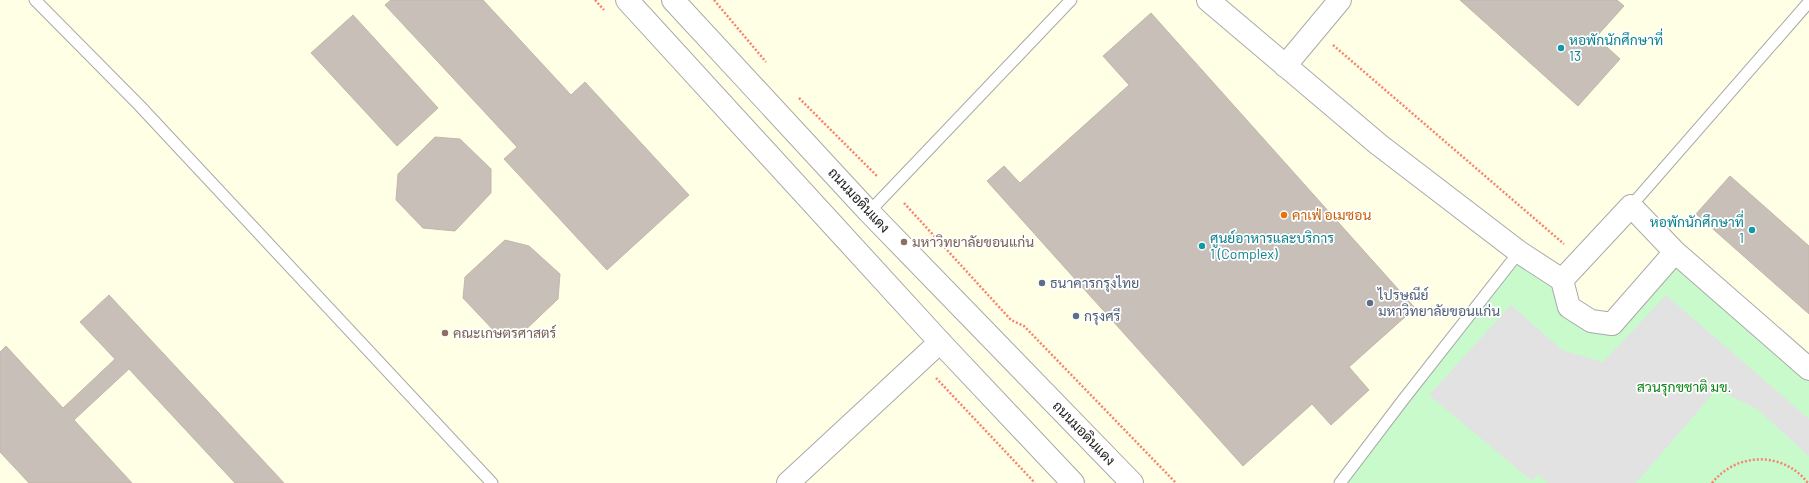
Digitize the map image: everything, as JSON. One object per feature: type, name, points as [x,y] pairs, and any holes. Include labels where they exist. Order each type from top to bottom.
[{"type":"street","points":[[627,0],[940,342],[1073,483]]},
{"type":"street","name":"ถนนมอดินแดง","points":[[673,0],[869,212],[1132,483]]},
{"type":"street","points":[[1208,0],[1378,144],[1519,252],[1562,280],[1569,307],[1591,321],[1612,324],[1675,252]]},
{"type":"street","points":[[1285,66],[1340,0]]},
{"type":"street","points":[[669,46],[695,24]]},
{"type":"street","points":[[1562,280],[1631,206],[1675,252],[1809,369]]},
{"type":"street","points":[[788,483],[940,342]]},
{"type":"lane","points":[[35,0],[139,105],[492,483]]},
{"type":"lane","points":[[869,212],[892,190],[1071,0]]},
{"type":"lane","points":[[1631,206],[1809,2]]},
{"type":"lane","points":[[1340,483],[1519,252]]},
{"type":"path","points":[[714,0],[767,63]]},
{"type":"path","points":[[1329,42],[1567,246]]},
{"type":"path","points":[[799,97],[892,190],[1011,320],[1024,326],[1176,483]]},
{"type":"path","points":[[935,377],[1035,483]]},
{"type":"path","points":[[1712,483],[1720,474],[1738,463],[1760,459],[1771,460],[1786,465],[1800,474],[1808,483]]},
{"type":"shaded area","name":"มหาวิทยาลัยขอนแก่น","points":[[0,0],[1809,0],[1809,483],[0,483]]},
{"type":"shaded area","points":[[1666,295],[1809,419],[1809,456],[1757,409],[1717,389],[1636,483],[1548,483],[1538,475],[1532,481],[1429,395],[1511,305],[1562,350],[1603,362]]},
{"type":"green space","name":"สวนรุกขชาติ มข.","points":[[1519,252],[1562,280],[1569,307],[1612,324],[1675,252],[1809,369],[1809,483],[1340,483]]},
{"type":"building","points":[[391,0],[483,0],[571,95],[585,82],[689,195],[607,270],[504,159],[517,147],[385,5]]},
{"type":"building","name":"หอพักนักศึกษาที่ 13","points":[[1460,0],[1617,0],[1624,6],[1596,37],[1620,59],[1578,106]]},
{"type":"building","name":"ศูนย์อาหารและบริการ 1 (Complex)","points":[[1151,13],[1415,308],[1349,367],[1369,390],[1331,425],[1312,404],[1243,466],[987,181],[1004,166],[1020,183],[1129,85],[1103,56]]},
{"type":"building","points":[[353,15],[438,108],[397,146],[311,53]]},
{"type":"building","points":[[435,137],[460,139],[491,169],[491,193],[455,231],[423,228],[396,200],[398,174]]},
{"type":"building","name":"หอพักนักศึกษาที่ 1","points":[[1730,176],[1809,246],[1809,314],[1696,214]]},
{"type":"building","points":[[505,240],[529,246],[560,274],[558,299],[520,335],[498,335],[463,298],[465,277]]},
{"type":"building","points":[[109,295],[284,483],[235,483],[129,369],[74,420],[132,483],[29,483],[0,452],[0,352],[6,346],[63,408],[115,359],[80,322]]},
{"type":"place","name":"หอพักนักศึกษาที่ 13","points":[[1561,48]]},
{"type":"place","name":"คาเฟ่ อเมซอน","points":[[1284,215]]},
{"type":"place","name":"หอพักนักศึกษาที่ 1","points":[[1752,230]]},
{"type":"place","name":"มหาวิทยาลัยขอนแก่น","points":[[904,242]]},
{"type":"place","name":"ศูนย์อาหารและบริการ 1 (Complex)","points":[[1202,246]]},
{"type":"place","name":"ธนาคารกรุงไทย","points":[[1042,283]]},
{"type":"place","name":"ไปรษณีย์ มหาวิทยาลัยขอนแก่น","points":[[1370,303]]},
{"type":"place","name":"กรุงศรี","points":[[1076,316]]},
{"type":"place","name":"คณะเกษตรศาสตร์","points":[[445,333]]}]
